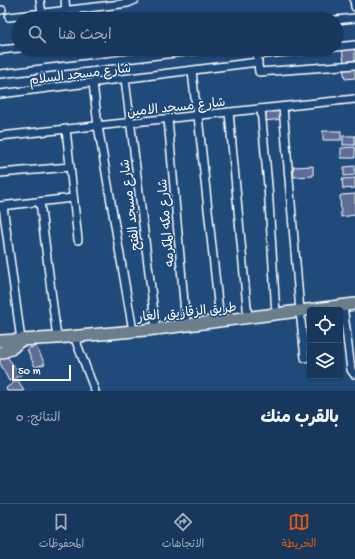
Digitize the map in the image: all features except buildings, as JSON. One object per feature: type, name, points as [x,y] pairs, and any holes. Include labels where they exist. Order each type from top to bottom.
[{"type":"main road","name":"طريق الزقازيق, الغار","points":[[331,307],[355,304]]},
{"type":"main road","name":"طريق الزقازيق, الغار","points":[[0,341],[57,338],[156,329],[307,310]]},
{"type":"main road","points":[[0,353],[11,349],[21,340]]},
{"type":"street","points":[[40,0],[42,12]]},
{"type":"street","points":[[65,0],[66,11]]},
{"type":"street","points":[[89,0],[90,8]]},
{"type":"street","points":[[58,12],[90,8],[113,3],[128,3],[135,0]]},
{"type":"street","points":[[354,0],[355,7]]},
{"type":"street","points":[[343,19],[355,18]]},
{"type":"street","points":[[343,46],[355,45]]},
{"type":"street","points":[[0,50],[12,49]]},
{"type":"street","points":[[0,74],[150,56]]},
{"type":"street","points":[[257,56],[259,72],[355,64]]},
{"type":"street","name":"شارع مسجد السلام","points":[[0,94],[192,71],[257,56]]},
{"type":"street","points":[[192,71],[220,320]]},
{"type":"street","name":"شارع مسجد الفتح","points":[[125,79],[156,329]]},
{"type":"street","points":[[93,84],[98,126],[132,331]]},
{"type":"street","name":"شارع مسجد الامين","points":[[0,136],[355,99]]},
{"type":"street","points":[[283,107],[305,358]]},
{"type":"street","points":[[261,109],[268,186],[276,314]]},
{"type":"street","points":[[229,112],[248,318]]},
{"type":"street","name":"شارع مكه المكرمه","points":[[168,119],[186,325]]},
{"type":"street","points":[[66,129],[78,240]]},
{"type":"street","points":[[0,173],[70,167]]},
{"type":"street","points":[[21,340],[2,206],[73,198]]},
{"type":"street","points":[[40,202],[57,338]]},
{"type":"street","points":[[343,305],[351,370],[354,374]]},
{"type":"street","points":[[74,336],[95,391]]}]
